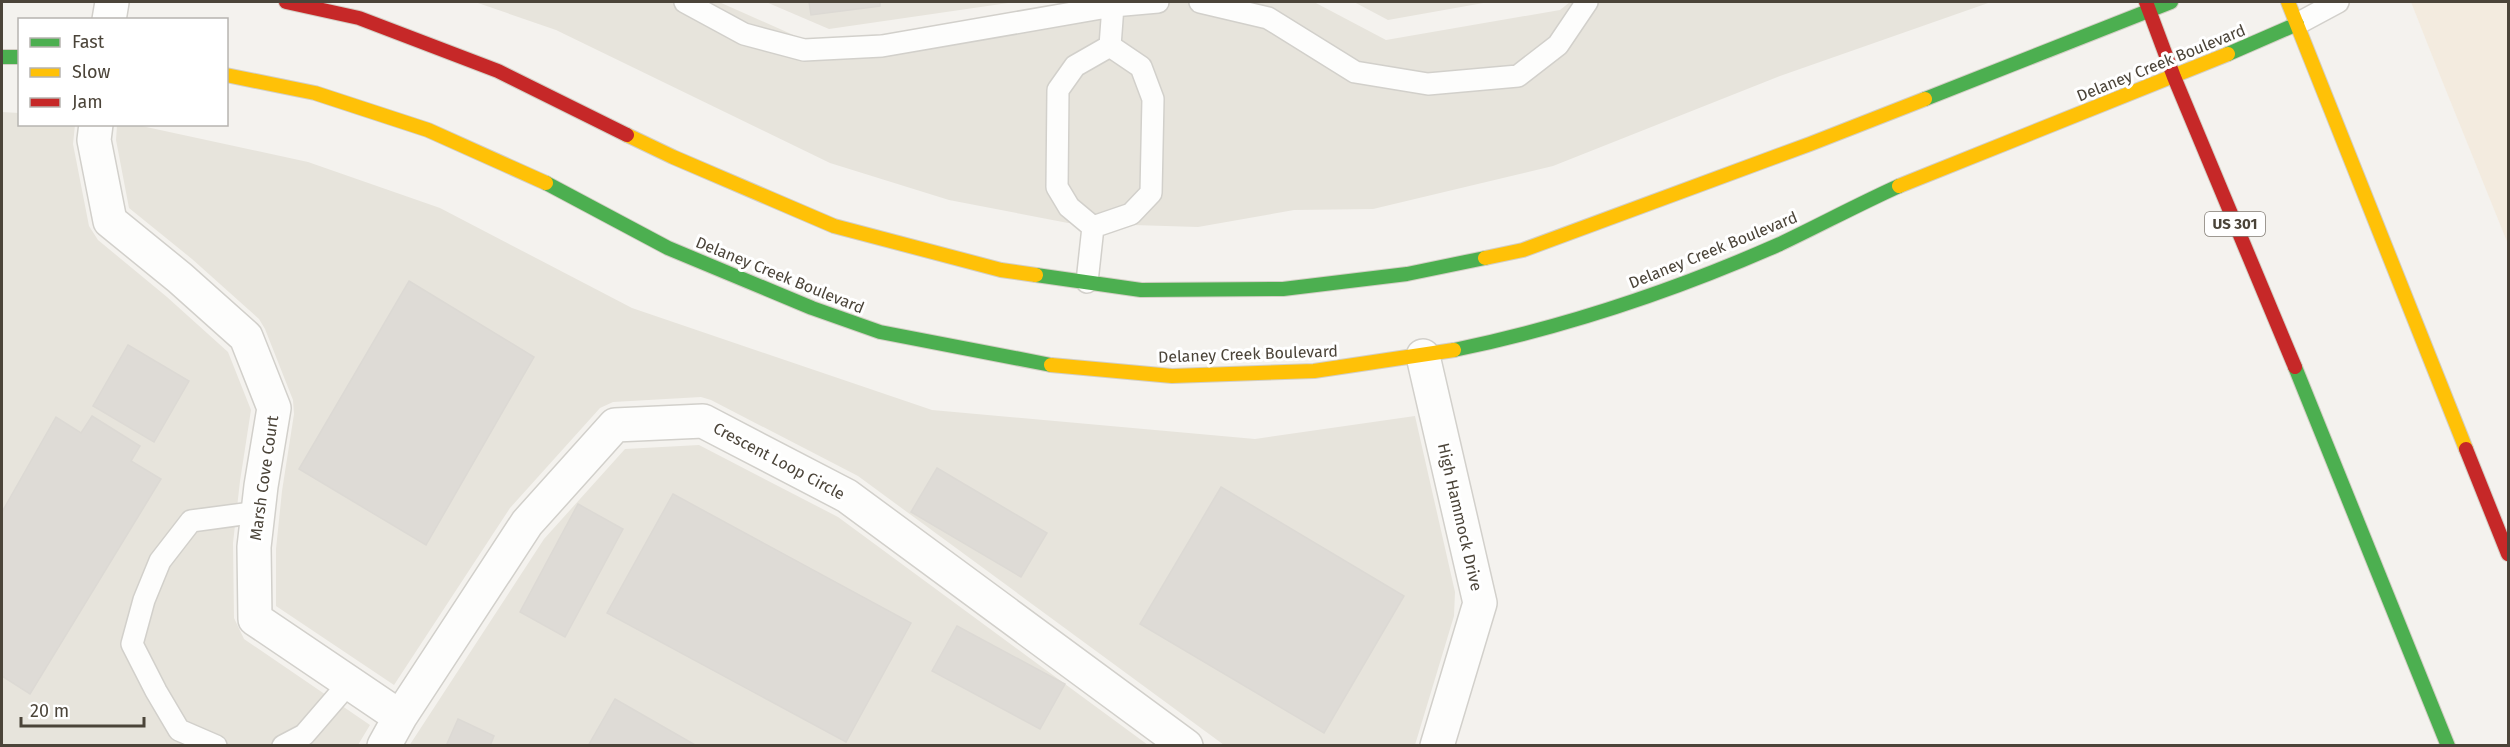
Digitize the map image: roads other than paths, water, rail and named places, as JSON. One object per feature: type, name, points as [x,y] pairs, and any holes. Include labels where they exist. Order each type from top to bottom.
[{"type":"street","points":[[109,18],[112,2]]},
{"type":"street","points":[[286,2],[359,18],[498,71],[673,157],[834,226],[1001,270],[1141,290],[1283,288],[1407,274],[1523,250],[1810,144],[2147,6],[2172,2]]},
{"type":"street","points":[[2288,2],[2508,554]]},
{"type":"street","name":"US 301","points":[[2147,6],[2174,77],[2328,445],[2448,746]]},
{"type":"street","name":"Delaney Creek Boulevard","points":[[228,75],[315,93],[428,130],[535,177],[668,248],[812,308],[880,332],[1035,363],[1172,376],[1314,371],[1423,356],[1510,338],[1647,296],[1779,244],[1898,186],[2174,77],[2297,24]]},
{"type":"street","points":[[2,57],[18,57]]},
{"type":"street","name":"Marsh Cove Court","points":[[96,126],[94,140],[110,221],[180,278],[246,337],[273,408],[254,547],[255,619],[400,717]]},
{"type":"street","name":"High Hammock Drive","points":[[1423,356],[1480,603],[1437,746]]},
{"type":"street","name":"Crescent Loop Circle","points":[[384,746],[400,717],[528,523],[615,425],[703,421],[848,496],[1186,746]]},
{"type":"lane","points":[[685,2],[744,34],[804,50],[882,46],[1113,6],[1158,2]]},
{"type":"lane","points":[[1200,2],[1268,18],[1355,72],[1428,84],[1518,76],[1558,45],[1587,2]]},
{"type":"lane","points":[[2297,24],[2338,2]]},
{"type":"lane","points":[[1110,46],[1113,6]]},
{"type":"lane","points":[[1093,227],[1131,214],[1151,193],[1153,99],[1141,67],[1110,46]]},
{"type":"lane","points":[[1093,227],[1070,207],[1057,187],[1058,90],[1075,66],[1110,46]]},
{"type":"lane","points":[[1087,282],[1093,227]]},
{"type":"lane","points":[[216,746],[179,730],[132,644],[144,600],[160,561],[191,521],[258,512]]},
{"type":"lane","points":[[283,746],[304,735],[348,684]]}]
